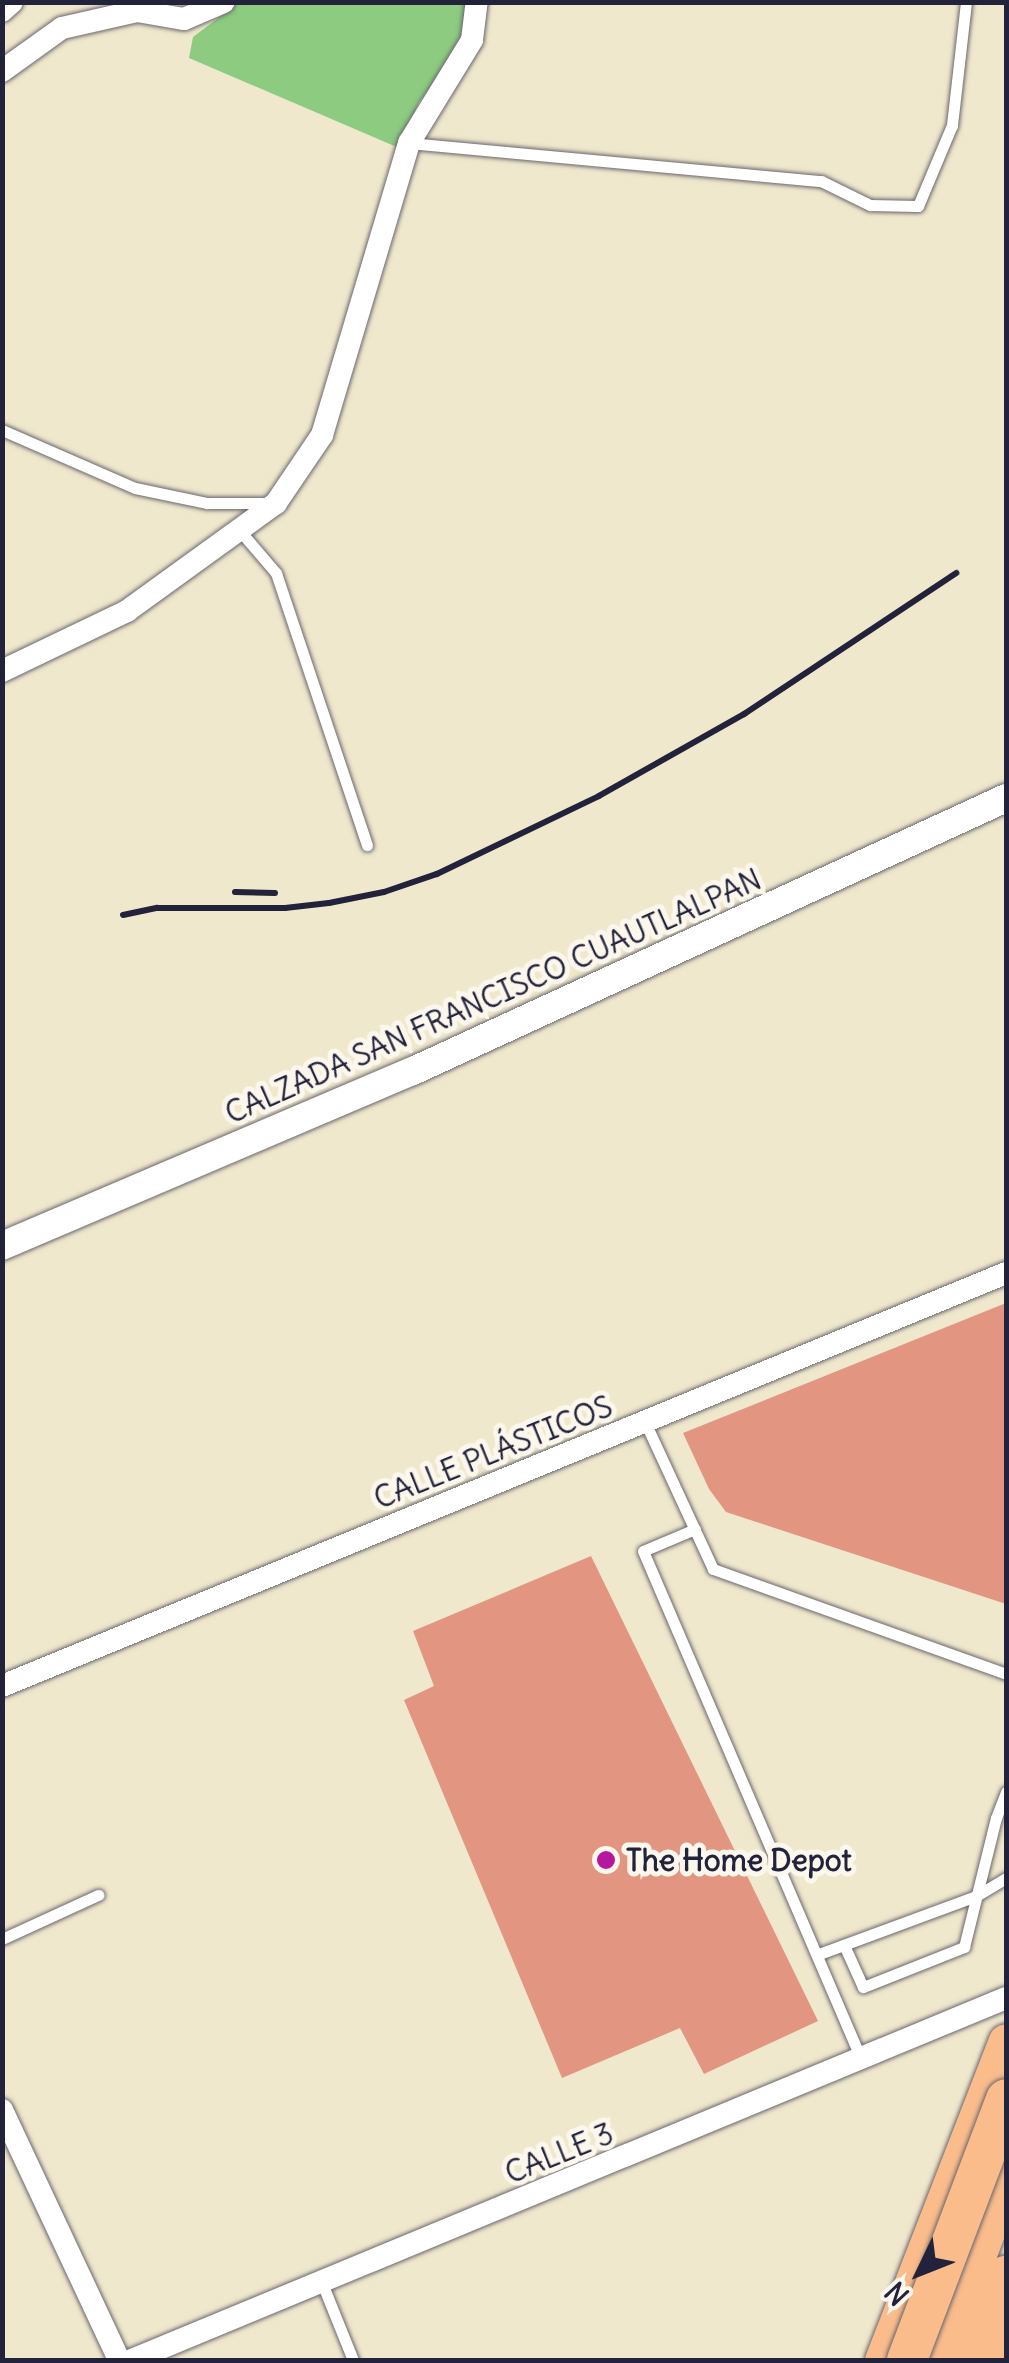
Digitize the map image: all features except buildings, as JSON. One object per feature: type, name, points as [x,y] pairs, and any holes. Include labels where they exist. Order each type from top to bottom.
[{"type":"highway","points":[[907,2360],[1006,2099]]},
{"type":"highway","points":[[946,2190],[1006,2146]]},
{"type":"highway","points":[[938,2360],[1006,2180]]},
{"type":"highway","points":[[974,2360],[1006,2276]]},
{"type":"highway","points":[[993,2360],[1006,2325]]},
{"type":"main road","points":[[882,2360],[1006,2041]]},
{"type":"street","points":[[2,11],[12,2]]},
{"type":"street","points":[[2,71],[62,28],[138,12],[184,19],[224,2]]},
{"type":"street","points":[[2,671],[127,611],[276,503],[322,435],[408,143],[472,40],[477,2]]},
{"type":"street","name":"CALZADA SAN FRANCISCO CUAUTLALPAN","points":[[2,1246],[413,1071],[1006,798]]},
{"type":"street","name":"CALLE PLÁSTICOS","points":[[2,1686],[1006,1273]]},
{"type":"street","name":"CALLE 3","points":[[132,2360],[862,2061],[1006,1998]]},
{"type":"street","points":[[2,2110],[118,2360]]},
{"type":"lane","points":[[408,143],[821,181],[870,205],[918,206],[952,125],[966,2]]},
{"type":"lane","points":[[2,430],[135,488],[206,502],[276,503]]},
{"type":"lane","points":[[241,532],[276,574],[367,844]]},
{"type":"lane","points":[[645,1422],[713,1569],[1006,1674]]},
{"type":"lane","points":[[694,1528],[643,1551],[862,2061]]},
{"type":"lane","points":[[844,1945],[864,1987],[964,1947],[1006,1792]]},
{"type":"lane","points":[[819,1954],[976,1896],[1006,1878]]},
{"type":"lane","points":[[2,1940],[98,1895]]},
{"type":"lane","points":[[322,2282],[353,2360]]},
{"type":"green space","points":[[238,3],[472,3],[469,39],[419,102],[399,148],[189,58],[193,37]]},
{"type":"railway","points":[[123,915],[157,908],[285,908],[329,903],[384,892],[437,874],[599,796],[744,714],[956,573]]},
{"type":"railway","points":[[235,892],[275,893]]},
{"type":"place","name":"The Home Depot","points":[[606,1860]]}]
